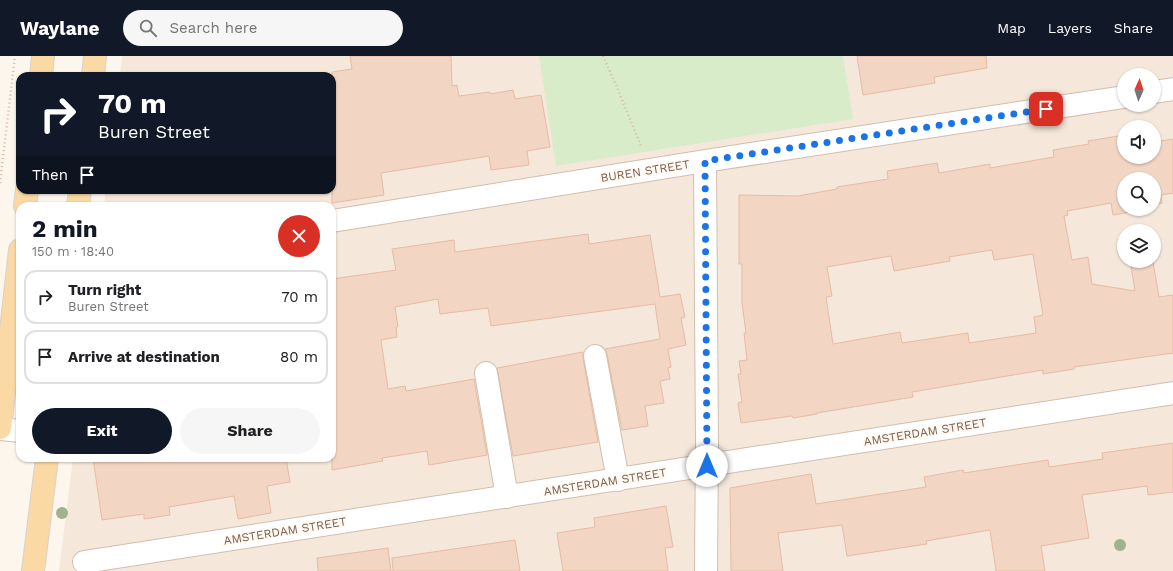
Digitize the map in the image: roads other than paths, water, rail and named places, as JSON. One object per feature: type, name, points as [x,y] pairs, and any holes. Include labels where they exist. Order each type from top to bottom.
[{"type":"main road","points":[[41,72],[43,56]]},
{"type":"main road","points":[[94,72],[96,56]]},
{"type":"main road","points":[[0,429],[16,289]]},
{"type":"main road","points":[[33,571],[47,462]]},
{"type":"street","points":[[1161,91],[1173,89]]},
{"type":"street","name":"BUREN STREET","points":[[336,220],[705,161],[1117,98]]},
{"type":"street","points":[[705,161],[707,466],[706,571]]},
{"type":"street","points":[[595,356],[618,480]]},
{"type":"street","points":[[486,373],[507,497]]},
{"type":"street","name":"AMSTERDAM STREET","points":[[84,562],[618,480],[1173,392]]},
{"type":"street","points":[[0,429],[16,431]]}]
